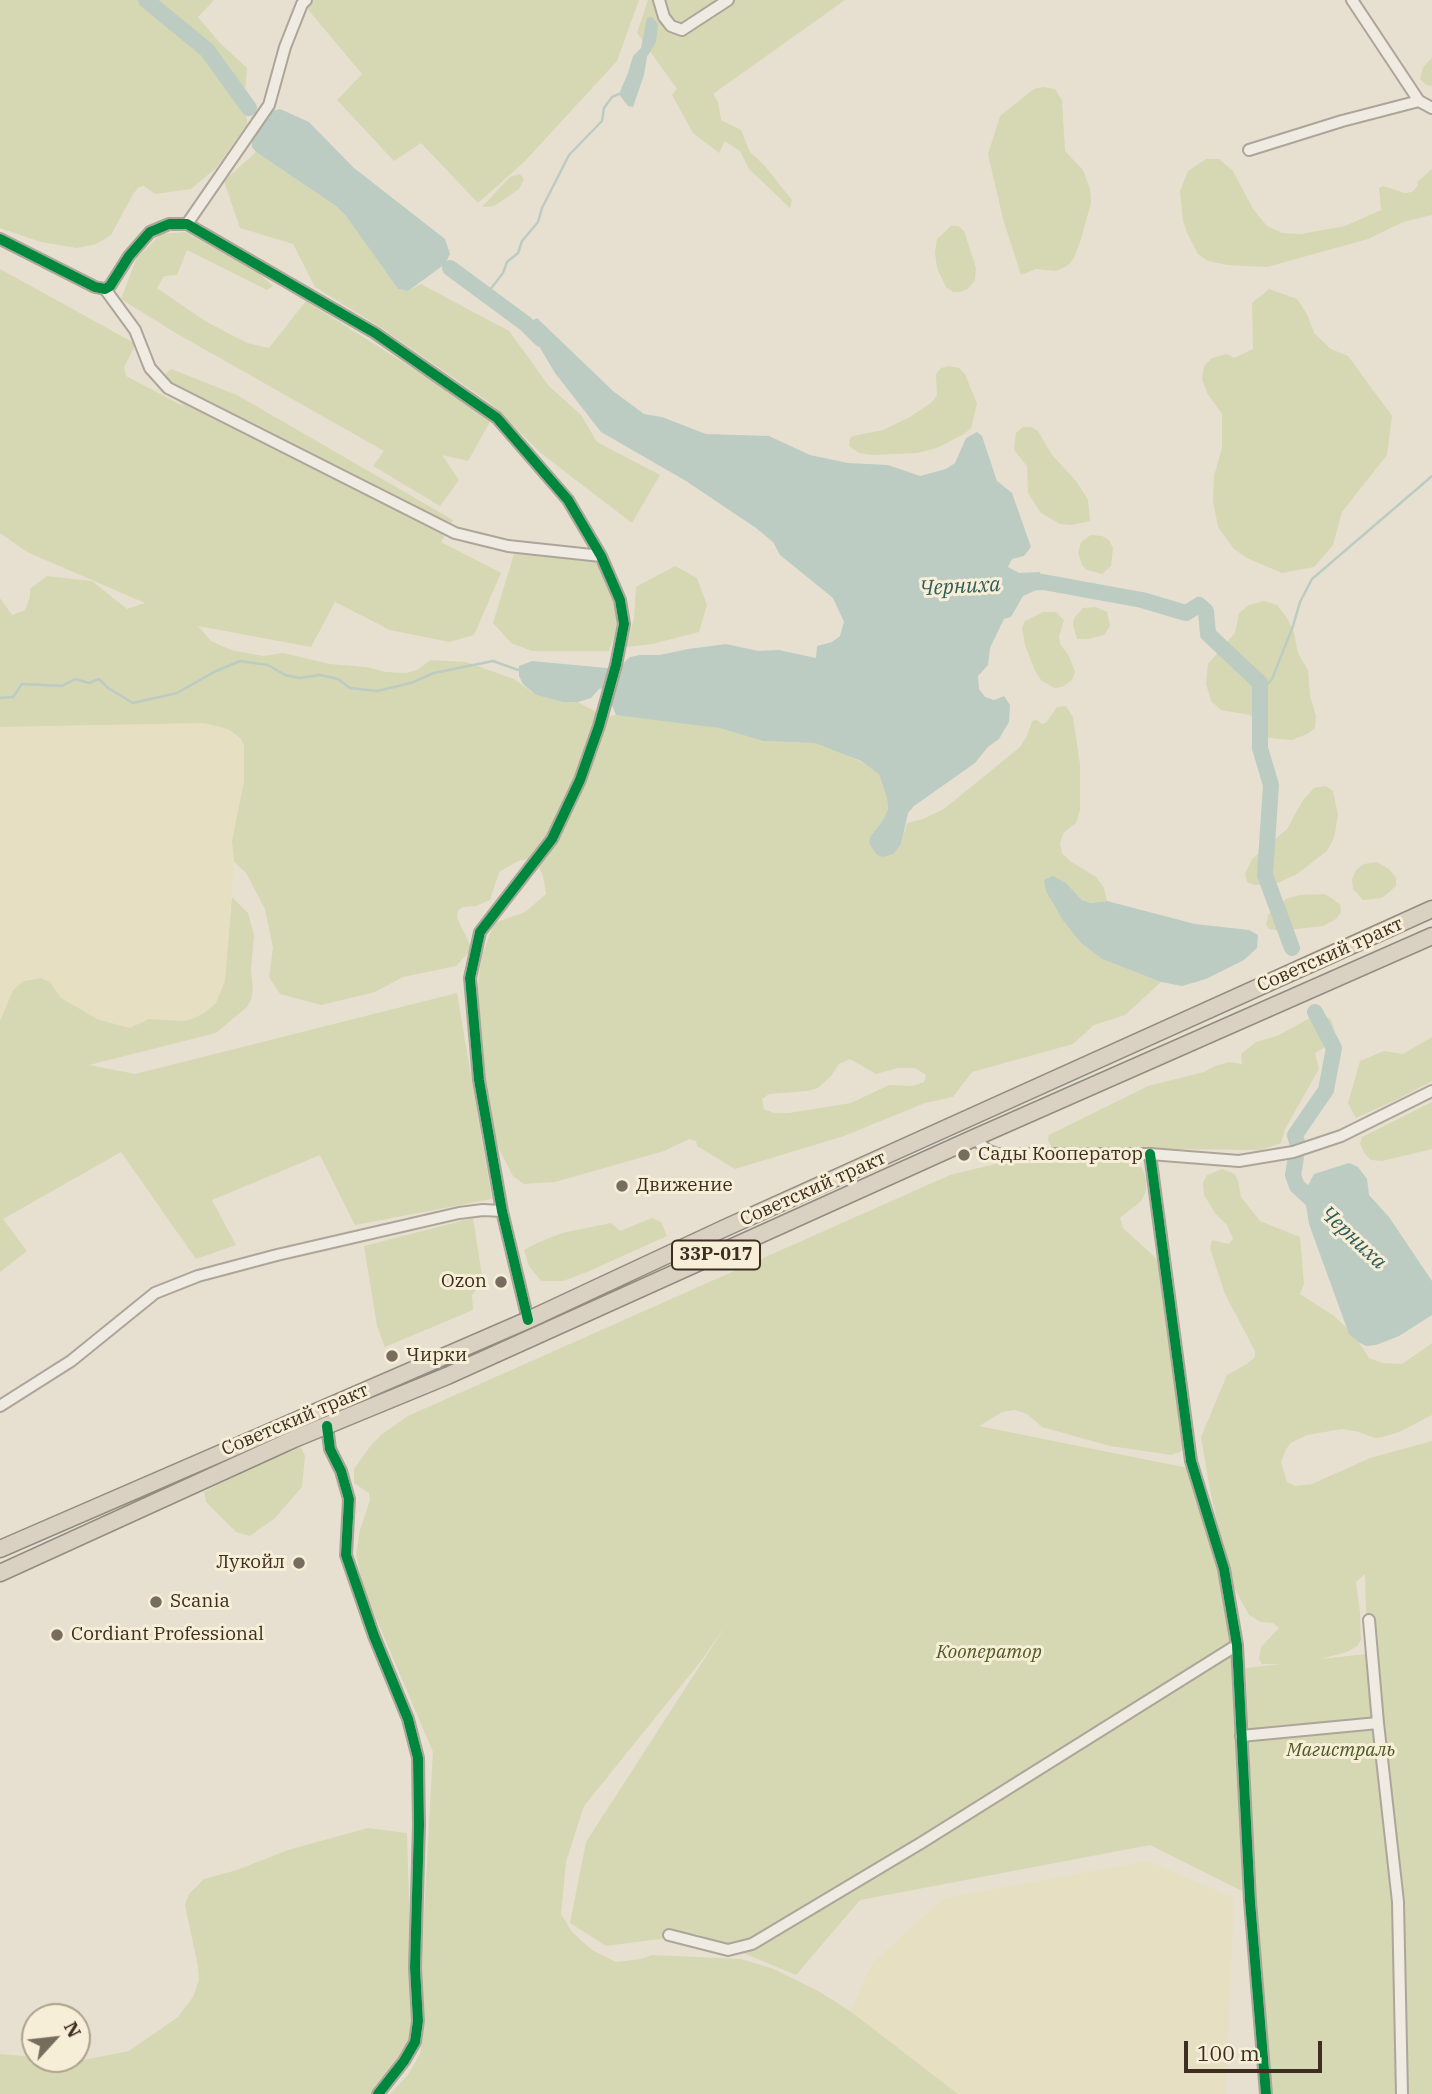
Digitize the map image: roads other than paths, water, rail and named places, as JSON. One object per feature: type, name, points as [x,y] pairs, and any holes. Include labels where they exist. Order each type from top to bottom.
[{"type":"highway","name":"Советский тракт","points":[[0,1549],[528,1320],[725,1228],[1432,909]]},
{"type":"highway","name":"Советский тракт","points":[[0,1573],[1432,936]]},
{"type":"street","points":[[187,224],[269,105],[285,47],[306,0]]},
{"type":"street","points":[[659,0],[664,17],[671,26],[682,30],[728,0]]},
{"type":"street","points":[[1352,0],[1419,101],[1432,108]]},
{"type":"street","points":[[1249,150],[1419,101]]},
{"type":"street","points":[[105,289],[150,232],[169,224],[187,224],[375,333],[497,418],[568,500],[601,556],[620,600],[624,624],[616,665],[580,780],[552,839],[481,932],[470,978],[479,1080],[502,1211],[528,1320]]},
{"type":"street","points":[[0,239],[95,287],[105,289],[135,330],[150,369],[168,388],[455,533],[508,547],[601,556]]},
{"type":"street","points":[[974,1139],[987,1150],[997,1154],[1150,1154],[1239,1161],[1293,1152],[1341,1136],[1432,1091]]},
{"type":"street","points":[[1150,1154],[1191,1461],[1224,1569],[1237,1645],[1250,1901],[1266,2094]]},
{"type":"street","points":[[0,1406],[71,1361],[155,1293],[198,1276],[459,1213],[502,1211]]},
{"type":"street","points":[[327,1426],[330,1449],[341,1471],[349,1499],[346,1555],[374,1636],[408,1719],[418,1758],[415,1968],[418,2021],[415,2042],[378,2094]]},
{"type":"street","points":[[1369,1620],[1398,1902],[1402,2094]]},
{"type":"street","points":[[669,1935],[728,1950],[752,1944],[921,1843],[1237,1645]]},
{"type":"street","points":[[1241,1736],[1378,1724]]},
{"type":"water","points":[[652,17],[658,24],[656,42],[647,57],[633,107],[628,106],[619,94],[633,56],[641,48],[647,18]]},
{"type":"water","points":[[280,109],[309,122],[354,168],[445,239],[450,254],[445,264],[408,291],[398,289],[336,206],[252,147],[252,135],[272,111]]},
{"type":"water","points":[[537,318],[613,391],[644,414],[662,417],[706,434],[769,436],[810,455],[848,463],[888,465],[920,476],[946,469],[955,463],[966,438],[977,432],[982,436],[997,481],[1012,493],[1031,547],[1024,556],[1012,559],[1008,567],[1019,573],[1040,572],[1043,582],[1039,589],[1023,596],[1011,617],[1004,619],[990,648],[988,665],[978,676],[979,689],[985,697],[994,700],[1004,696],[1010,705],[1009,722],[999,739],[988,747],[975,763],[914,806],[908,813],[901,844],[893,854],[883,857],[877,855],[869,843],[888,809],[887,798],[879,774],[861,761],[815,743],[763,741],[719,728],[616,715],[605,688],[599,689],[591,698],[578,702],[563,702],[536,695],[523,684],[519,676],[519,666],[532,661],[617,669],[630,657],[726,644],[758,651],[779,650],[816,658],[817,646],[832,642],[840,636],[844,622],[833,598],[780,555],[773,542],[756,528],[686,481],[601,432],[555,373],[526,324]]},
{"type":"water","points":[[1053,876],[1066,883],[1082,900],[1091,903],[1107,901],[1195,924],[1249,930],[1258,935],[1257,948],[1244,960],[1206,979],[1182,986],[1161,982],[1102,959],[1081,943],[1062,919],[1046,891],[1044,880]]},
{"type":"water","points":[[1349,1163],[1358,1167],[1367,1179],[1369,1195],[1389,1217],[1432,1281],[1432,1315],[1399,1336],[1376,1345],[1366,1346],[1349,1334],[1309,1224],[1304,1193],[1314,1174]]},
{"type":"waterway","name":"Черниха","points":[[146,0],[207,50],[249,108]]},
{"type":"waterway","points":[[486,295],[538,222],[542,208],[569,155],[602,121],[604,108],[612,97],[619,94]]},
{"type":"waterway","name":"Черниха","points":[[450,268],[526,324],[541,339]]},
{"type":"waterway","points":[[1260,692],[1272,679],[1300,602],[1312,579],[1432,476]]},
{"type":"waterway","name":"Черниха","points":[[1022,583],[1043,582],[1142,600],[1186,613],[1199,605],[1206,611],[1208,634],[1260,683],[1260,748],[1271,785],[1265,875],[1292,948]]},
{"type":"waterway","points":[[0,698],[13,697],[22,684],[62,686],[75,679],[89,683],[99,679],[108,688],[133,703],[177,693],[240,661],[268,665],[285,675],[300,678],[320,675],[338,679],[350,688],[377,691],[411,683],[434,673],[493,661],[521,669]]},
{"type":"waterway","name":"Черниха","points":[[1297,1142],[1295,1135],[1326,1090],[1334,1048],[1315,1012]]},
{"type":"waterway","name":"Черниха","points":[[1296,1157],[1293,1175],[1297,1186],[1320,1207]]},
{"type":"place","name":"Сады Кооператор","points":[[964,1155]]},
{"type":"place","name":"Движение","points":[[622,1186]]},
{"type":"place","name":"Ozon","points":[[501,1282]]},
{"type":"place","name":"Чирки","points":[[392,1356]]},
{"type":"place","name":"Лукойл","points":[[299,1563]]},
{"type":"place","name":"Scania","points":[[156,1602]]},
{"type":"place","name":"Cordiant Professional","points":[[57,1635]]},
{"type":"park label","name":"Кооператор","points":[[989,1653]]},
{"type":"park label","name":"Магистраль","points":[[1341,1751]]}]
